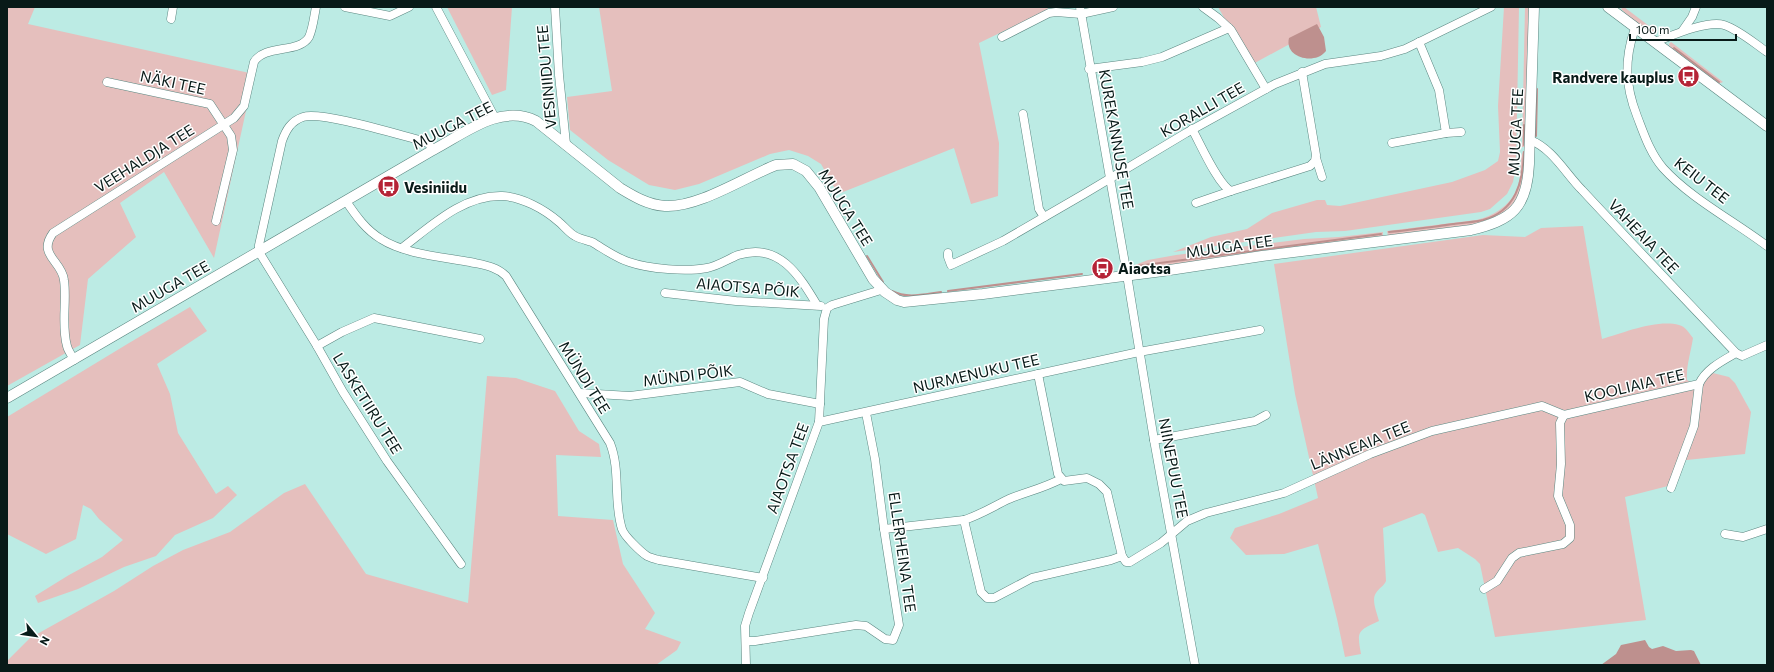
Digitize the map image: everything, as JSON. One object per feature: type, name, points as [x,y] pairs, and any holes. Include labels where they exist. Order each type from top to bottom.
[{"type":"street","points":[[171,19],[173,7]]},
{"type":"street","name":"VEEHALDJA TEE","points":[[74,360],[67,347],[64,324],[64,278],[48,252],[47,246],[53,233],[234,118],[244,106],[254,62],[257,57],[264,53],[299,45],[308,39],[313,26],[316,7]]},
{"type":"street","points":[[345,7],[390,16],[409,7]]},
{"type":"street","points":[[436,7],[495,118]]},
{"type":"street","name":"VESINIIDU TEE","points":[[554,7],[566,144]]},
{"type":"street","points":[[1002,36],[1049,13],[1113,7]]},
{"type":"street","points":[[1203,7],[1229,28],[1266,89]]},
{"type":"street","name":"KORALLI TEE","points":[[948,253],[951,265],[1003,241],[1192,129],[1266,89],[1302,72],[1325,64],[1392,53],[1406,49],[1491,7]]},
{"type":"street","name":"MUUGA TEE","points":[[7,398],[433,150],[495,118],[504,115],[526,116],[540,124],[620,188],[647,202],[666,206],[687,204],[776,165],[792,164],[799,166],[806,171],[819,187],[881,290],[897,300],[912,302],[1471,230],[1491,225],[1509,216],[1520,203],[1529,175],[1534,7]]},
{"type":"street","points":[[1608,7],[1767,126]]},
{"type":"street","points":[[1683,30],[1692,17],[1696,7]]},
{"type":"street","name":"KUREKANNUSE TEE","points":[[1080,11],[1127,275]]},
{"type":"street","points":[[1655,42],[1683,30],[1713,25],[1725,25],[1766,50]]},
{"type":"street","points":[[1089,68],[1142,62],[1162,58],[1229,28]]},
{"type":"street","name":"KEIU TEE","points":[[1635,28],[1628,60],[1628,88],[1633,106],[1653,154],[1676,180],[1767,246]]},
{"type":"street","points":[[1419,42],[1439,90],[1446,133]]},
{"type":"street","points":[[1302,72],[1316,158],[1322,176]]},
{"type":"street","name":"NÄKI TEE","points":[[107,82],[210,104],[231,136],[234,150],[216,221]]},
{"type":"street","points":[[1023,114],[1039,209],[1044,217]]},
{"type":"street","points":[[259,252],[259,245],[282,142],[285,133],[298,119],[305,116],[318,115],[423,141],[429,144],[433,150]]},
{"type":"street","points":[[1192,129],[1224,186],[1232,191]]},
{"type":"street","points":[[1392,143],[1446,133],[1461,132]]},
{"type":"street","name":"VAHEAIA TEE","points":[[1530,140],[1539,143],[1546,149],[1578,186],[1736,353]]},
{"type":"street","points":[[1196,203],[1310,166],[1316,158]]},
{"type":"street","points":[[402,248],[454,210],[477,199],[503,196],[529,203],[550,215],[574,236],[590,242],[629,262],[681,271],[708,268],[739,255],[750,253],[773,255],[786,263],[795,272],[817,305]]},
{"type":"street","name":"MÜNDI TEE","points":[[346,201],[356,216],[374,234],[386,242],[402,248],[485,265],[502,272],[512,284],[610,443],[615,455],[617,467],[618,500],[622,530],[626,536],[647,556],[659,560],[763,578]]},
{"type":"street","name":"LASKETIIRU TEE","points":[[259,252],[267,262],[343,392],[387,462],[461,564]]},
{"type":"street","name":"NIINEPUU TEE","points":[[1127,275],[1154,440],[1195,665]]},
{"type":"street","points":[[827,308],[832,305],[881,290]]},
{"type":"street","name":"AIAOTSA PÕIK","points":[[665,293],[736,301],[807,306],[817,305],[827,308]]},
{"type":"street","name":"AIAOTSA TEE","points":[[746,665],[746,626],[819,422],[824,318],[827,308]]},
{"type":"street","points":[[317,346],[342,332],[374,318],[480,339]]},
{"type":"street","name":"NURMENUKU TEE","points":[[819,422],[866,413],[1139,352],[1260,330]]},
{"type":"street","name":"KOOLIAIA TEE","points":[[1564,415],[1699,384],[1701,378],[1712,367],[1736,353],[1742,356],[1767,346]]},
{"type":"street","points":[[964,520],[981,592],[987,598],[994,598],[1032,578],[1111,560],[1122,556],[1107,492],[1099,484],[1087,478],[1064,481],[1058,474],[1038,374]]},
{"type":"street","name":"MÜNDI PÕIK","points":[[580,393],[630,396],[740,382],[768,394],[820,404]]},
{"type":"street","points":[[1671,488],[1694,426],[1699,384]]},
{"type":"street","name":"LÄNNEAIA TEE","points":[[1122,556],[1126,562],[1130,562],[1161,543],[1187,522],[1206,513],[1284,493],[1370,454],[1432,431],[1542,406],[1564,415]]},
{"type":"street","name":"ELLERHEINA TEE","points":[[746,640],[755,641],[856,626],[866,626],[885,639],[893,640],[899,625],[875,459],[866,413]]},
{"type":"street","points":[[1154,440],[1255,421],[1266,415]]},
{"type":"street","points":[[1484,589],[1496,581],[1512,558],[1519,553],[1563,544],[1570,538],[1570,525],[1558,496],[1561,464],[1560,423],[1564,415]]},
{"type":"street","points":[[884,529],[964,520],[974,517],[1011,498],[1051,485],[1061,479]]},
{"type":"street","points":[[1725,534],[1743,537],[1760,533],[1767,529]]},
{"type":"shaded area","points":[[7,7],[35,7],[28,24],[254,74],[214,258],[164,172],[120,203],[136,237],[88,279],[80,345],[7,386]]},
{"type":"shaded area","points":[[447,7],[512,7],[506,90],[492,95]]},
{"type":"shaded area","points":[[599,7],[1048,7],[1048,10],[979,43],[999,143],[998,196],[971,204],[954,148],[838,194],[821,164],[808,156],[789,150],[770,154],[699,184],[675,190],[649,185],[608,160],[570,130],[567,97],[612,91]]},
{"type":"shaded area","points":[[1218,7],[1316,7],[1321,27],[1251,65]]},
{"type":"shaded area","points":[[1504,7],[1519,7],[1516,166],[1513,182],[1507,194],[1490,209],[1481,212],[1345,231],[1316,232],[1173,252],[1211,237],[1247,229],[1272,213],[1317,200],[1325,200],[1327,205],[1340,206],[1452,182],[1485,170],[1498,161],[1500,152],[1498,106]]},
{"type":"shaded area","points":[[1525,7],[1529,7],[1526,147],[1522,147]]},
{"type":"shaded area","points":[[1624,7],[1657,33],[1647,30],[1629,17],[1621,9]]},
{"type":"shaded area","points":[[1317,24],[1324,37],[1326,51],[1319,57],[1313,58],[1297,55],[1290,48],[1289,38]]},
{"type":"shaded area","points":[[1671,42],[1723,82],[1718,84],[1670,48],[1669,44]]},
{"type":"shaded area","points":[[1523,151],[1525,151],[1523,184],[1518,198],[1510,208],[1491,221],[1467,226],[1388,236],[1387,231],[1476,220],[1484,218],[1499,210],[1511,199],[1518,185]]},
{"type":"shaded area","points":[[1583,226],[1602,339],[1651,325],[1670,324],[1679,325],[1685,328],[1693,338],[1688,364],[1687,380],[1694,384],[1713,373],[1729,377],[1735,383],[1751,412],[1745,454],[1677,461],[1668,486],[1625,497],[1646,620],[1495,637],[1480,564],[1458,548],[1438,552],[1425,515],[1422,513],[1383,528],[1386,581],[1376,593],[1374,599],[1379,621],[1366,627],[1360,633],[1359,641],[1361,654],[1345,657],[1318,544],[1284,554],[1246,555],[1230,538],[1235,528],[1279,514],[1318,498],[1295,394],[1274,264],[1483,235],[1525,237],[1541,228]]},
{"type":"shaded area","points":[[1383,232],[1383,236],[1137,270],[1135,265],[1148,260],[1176,255],[1304,239]]},
{"type":"shaded area","points":[[190,307],[207,331],[157,364],[170,394],[178,433],[216,494],[228,486],[237,495],[213,518],[175,535],[156,556],[124,567],[78,589],[38,603],[35,596],[102,557],[123,540],[99,519],[91,509],[83,505],[76,539],[46,554],[7,534],[7,417]]},
{"type":"shaded area","points":[[487,376],[516,378],[555,391],[579,431],[599,444],[601,457],[556,455],[558,516],[613,520],[623,564],[655,613],[645,629],[681,642],[677,650],[656,665],[7,665],[7,661],[30,638],[183,550],[230,532],[284,493],[305,484],[366,574],[468,603]]},
{"type":"shaded area","points":[[1645,640],[1652,649],[1663,646],[1676,651],[1694,651],[1701,665],[1601,665],[1616,654],[1621,645]]},
{"type":"waterway","points":[[1674,48],[1719,82]]},
{"type":"waterway","points":[[1536,136],[1537,89]]},
{"type":"waterway","points":[[1524,125],[1524,145]]},
{"type":"waterway","points":[[1389,232],[1483,220],[1494,216],[1503,210],[1516,194],[1522,174],[1524,152]]},
{"type":"waterway","points":[[1137,266],[1381,234]]},
{"type":"waterway","points":[[867,256],[883,282]]},
{"type":"waterway","points":[[948,291],[1082,274]]},
{"type":"waterway","points":[[892,291],[904,295],[922,295],[941,292]]},
{"type":"place","name":"Randvere kauplus","points":[[1689,77]]},
{"type":"place","name":"Vesiniidu","points":[[388,187]]},
{"type":"place","name":"Aiaotsa","points":[[1103,268]]}]
